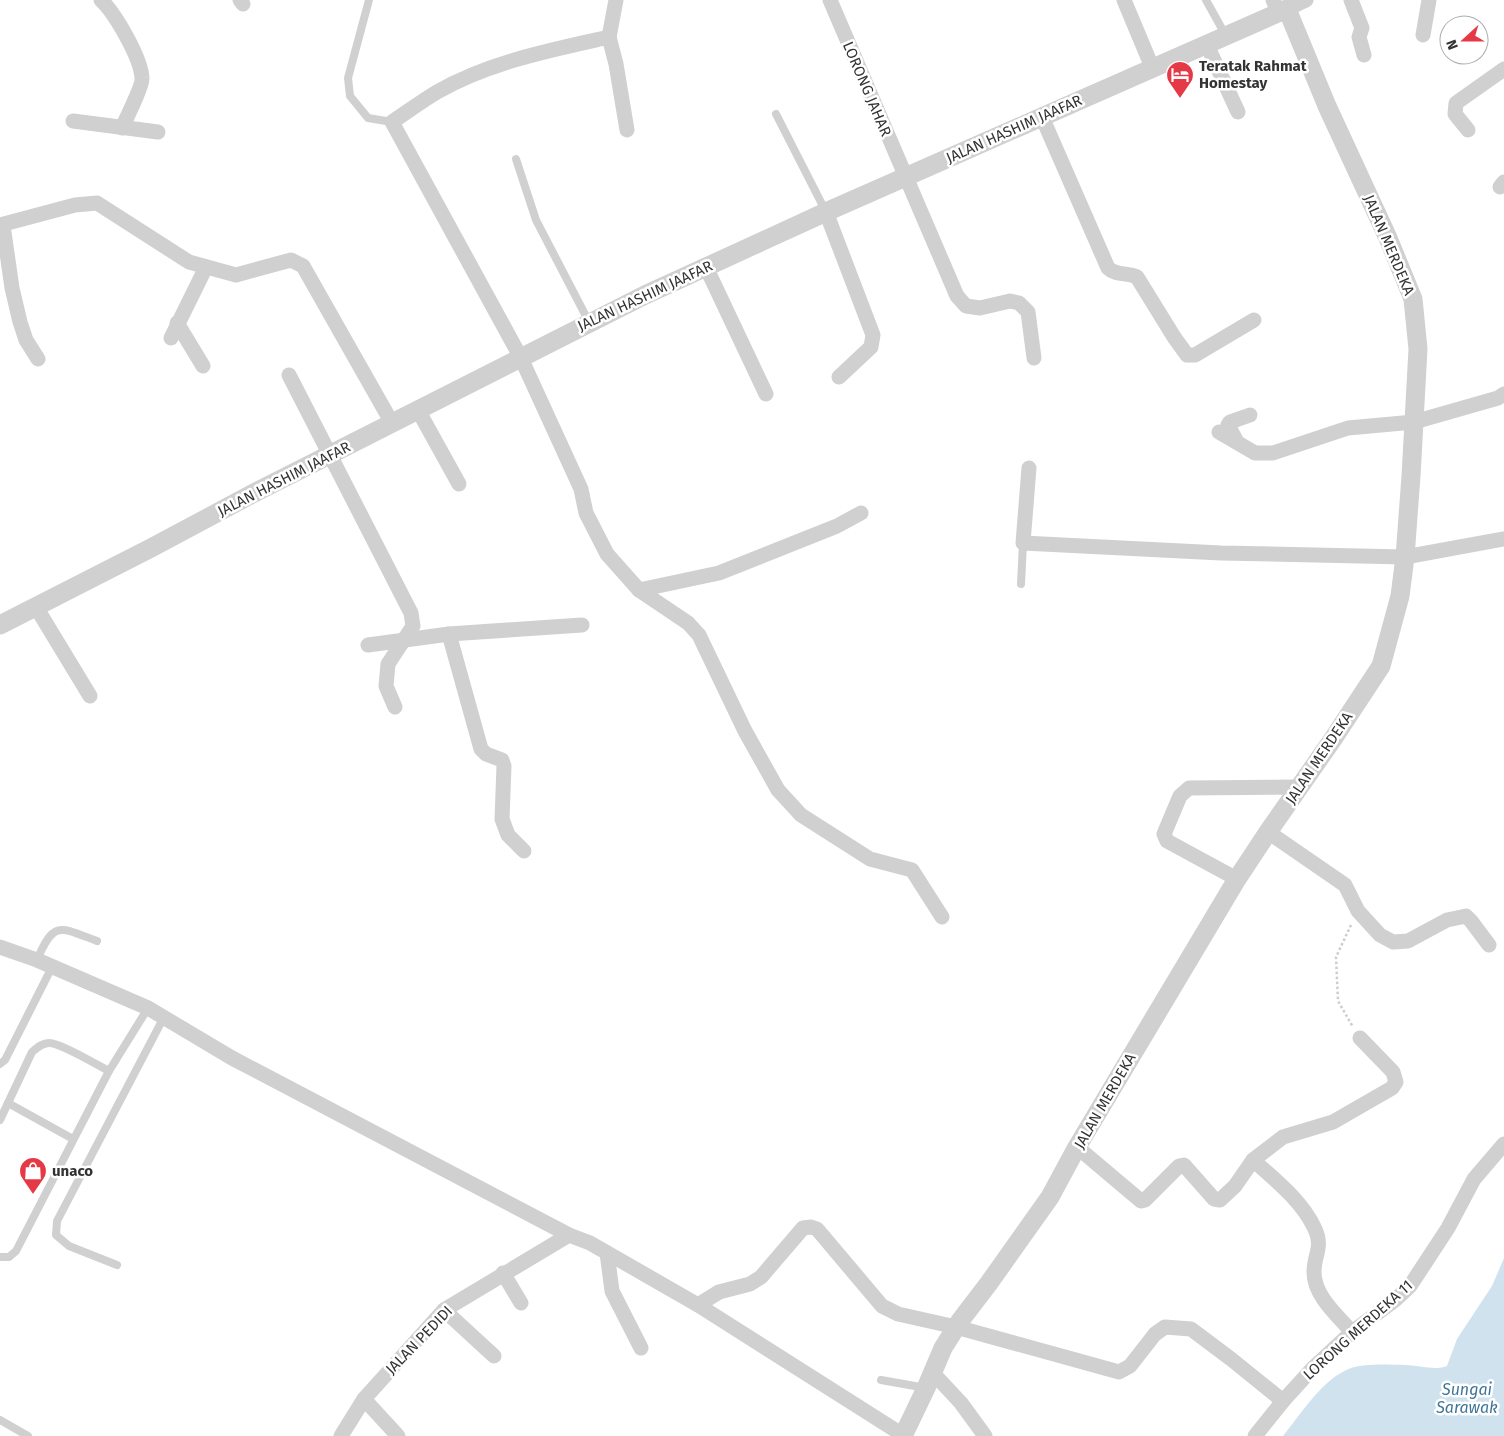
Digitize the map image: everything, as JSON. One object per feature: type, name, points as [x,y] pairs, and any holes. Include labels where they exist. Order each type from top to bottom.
[{"type":"street","points":[[101,0],[109,8],[136,56],[143,79],[122,128]]},
{"type":"street","points":[[616,0],[609,37],[616,64],[627,130]]},
{"type":"street","name":"LORONG JAHAR","points":[[830,0],[957,296],[966,306],[980,308],[1010,301],[1019,303],[1028,312],[1034,358]]},
{"type":"street","points":[[1124,0],[1152,67]]},
{"type":"street","name":"JALAN HASHIM JAAFAR","points":[[0,625],[589,322],[826,212],[1226,36],[1280,7],[1306,0]]},
{"type":"street","points":[[1351,0],[1362,28],[1359,37],[1364,55]]},
{"type":"street","points":[[1423,35],[1429,0]]},
{"type":"street","name":"JALAN MERDEKA","points":[[903,1435],[930,1381],[943,1348],[956,1327],[1050,1197],[1237,879],[1380,666],[1400,596],[1405,557],[1418,349],[1413,299],[1409,286],[1280,7]]},
{"type":"street","points":[[609,37],[548,50],[467,77],[436,92],[392,122],[520,358],[581,489],[586,513],[607,554],[638,590],[688,623],[699,635],[749,739],[778,790],[801,816],[870,859],[912,870],[942,917]]},
{"type":"street","points":[[1206,44],[1238,112]]},
{"type":"street","points":[[1468,130],[1455,114],[1456,103],[1504,69]]},
{"type":"street","points":[[1042,117],[1108,268],[1112,272],[1131,274],[1137,277],[1187,355],[1194,355],[1254,320]]},
{"type":"street","points":[[74,121],[158,132]]},
{"type":"street","points":[[38,359],[26,340],[20,322],[1,225],[75,205],[97,203],[189,262],[236,275],[291,260],[303,266],[392,423]]},
{"type":"street","points":[[826,212],[873,335],[871,348],[839,377]]},
{"type":"street","points":[[171,338],[206,267]]},
{"type":"street","points":[[706,267],[766,394]]},
{"type":"street","points":[[177,324],[203,366]]},
{"type":"street","points":[[289,375],[411,613],[413,626],[406,640],[388,664],[386,686],[395,708]]},
{"type":"street","points":[[1219,432],[1255,453],[1273,453],[1348,428],[1414,422],[1498,398],[1504,394]]},
{"type":"street","points":[[418,410],[459,484]]},
{"type":"street","points":[[1237,442],[1228,424],[1250,416]]},
{"type":"street","points":[[1029,468],[1023,543],[1221,553],[1405,557],[1504,539]]},
{"type":"street","points":[[638,590],[719,573],[837,526],[861,513]]},
{"type":"street","points":[[36,607],[90,696]]},
{"type":"street","points":[[368,645],[449,634],[582,625]]},
{"type":"street","points":[[449,634],[481,749],[486,754],[502,760],[504,766],[502,819],[508,835],[524,851]]},
{"type":"street","points":[[1237,879],[1168,841],[1164,834],[1180,796],[1190,788],[1300,787]]},
{"type":"street","points":[[1268,832],[1345,886],[1358,911],[1380,935],[1394,942],[1408,941],[1447,920],[1466,916],[1472,921],[1489,945]]},
{"type":"street","points":[[0,947],[38,960],[148,1008],[232,1058],[568,1235],[607,1252],[698,1306],[903,1435]]},
{"type":"street","points":[[1078,1147],[1141,1201],[1145,1200],[1179,1166],[1184,1165],[1214,1198],[1220,1200],[1235,1186],[1253,1160],[1283,1137],[1333,1122],[1392,1088],[1396,1082],[1393,1072],[1360,1038]]},
{"type":"street","name":"LORONG MERDEKA 11","points":[[1255,1436],[1313,1368],[1352,1332],[1410,1286],[1448,1228],[1474,1180],[1504,1144]]},
{"type":"street","points":[[1253,1160],[1301,1206],[1315,1228],[1319,1250],[1314,1273],[1317,1287],[1324,1301],[1352,1332]]},
{"type":"street","points":[[698,1306],[719,1292],[750,1284],[761,1277],[803,1228],[810,1227],[817,1229],[882,1306],[898,1314],[956,1327],[1118,1372],[1130,1366],[1156,1334],[1165,1327],[1191,1329],[1283,1401]]},
{"type":"street","name":"JALAN PEDIDI","points":[[341,1436],[364,1399],[444,1310],[568,1235]]},
{"type":"street","points":[[607,1252],[612,1291],[641,1348]]},
{"type":"street","points":[[503,1274],[521,1302]]},
{"type":"street","points":[[444,1310],[494,1356]]},
{"type":"street","points":[[930,1381],[961,1403],[985,1436]]},
{"type":"street","points":[[364,1399],[398,1436]]},
{"type":"lane","points":[[369,0],[348,78],[350,96],[368,118],[392,122]]},
{"type":"lane","points":[[1206,0],[1226,36]]},
{"type":"lane","points":[[776,114],[826,212]]},
{"type":"lane","points":[[516,159],[536,220],[589,322]]},
{"type":"lane","points":[[1021,584],[1023,543]]},
{"type":"lane","points":[[38,960],[44,944],[53,931],[60,929],[68,930],[97,941]]},
{"type":"lane","points":[[0,1064],[5,1060],[52,967]]},
{"type":"lane","points":[[0,1257],[9,1257],[16,1251],[109,1071],[148,1008]]},
{"type":"lane","points":[[117,1265],[69,1246],[56,1235],[57,1221],[164,1017]]},
{"type":"lane","points":[[0,1120],[32,1052],[42,1045],[49,1043],[58,1045],[109,1071]]},
{"type":"lane","points":[[8,1103],[73,1139]]},
{"type":"lane","points":[[881,1380],[930,1381]]},
{"type":"lane","points":[[0,1420],[28,1436]]},
{"type":"path","points":[[1358,911],[1336,957],[1338,1001],[1360,1038]]},
{"type":"water","name":"Sungai Sarawak","points":[[1504,1258],[1504,1436],[1283,1436],[1322,1388],[1341,1373],[1351,1368],[1364,1365],[1410,1365],[1432,1368],[1447,1366],[1457,1339],[1492,1286]]},
{"type":"place","name":"Teratak Rahmat Homestay","points":[[1180,99]]},
{"type":"place","name":"unaco","points":[[33,1195]]}]
